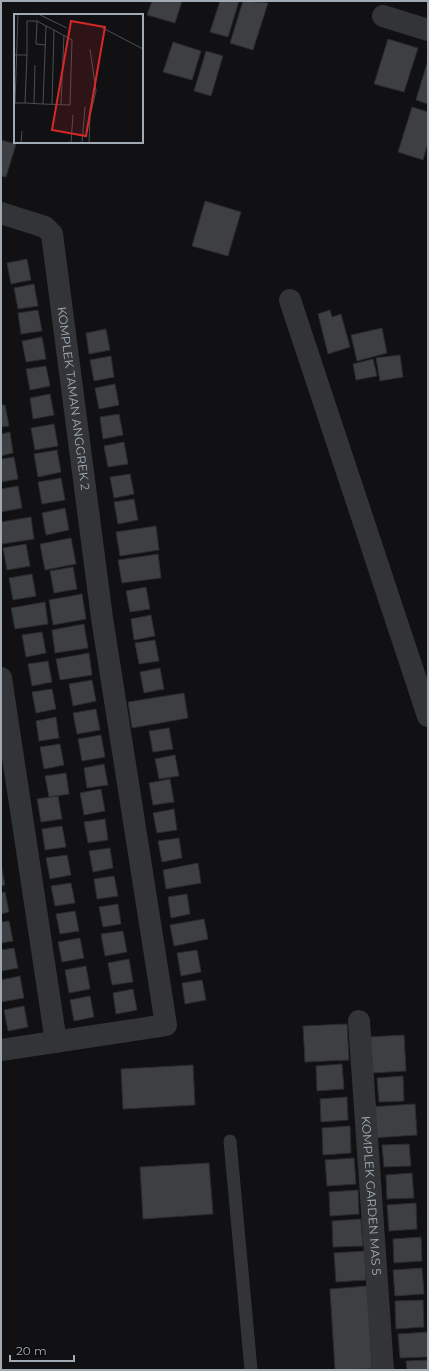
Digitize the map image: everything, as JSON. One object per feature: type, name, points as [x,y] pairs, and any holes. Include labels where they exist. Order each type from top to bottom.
[{"type":"street","points":[[383,16],[428,30]]},
{"type":"street","name":"KOMPLEK TAMAN ANGGREK 2","points":[[1,213],[45,227],[52,234],[102,618],[166,1025],[56,1042]]},
{"type":"street","points":[[290,300],[428,716]]},
{"type":"street","points":[[1,678],[56,1042],[1,1050]]},
{"type":"street","name":"KOMPLEK GARDEN MAS 5","points":[[359,1021],[383,1370]]},
{"type":"lane","points":[[230,1141],[251,1370]]},
{"type":"building","points":[[152,1],[182,1],[175,23],[147,15]]},
{"type":"building","points":[[220,1],[239,1],[228,37],[210,32]]},
{"type":"building","points":[[243,1],[268,3],[253,50],[230,43]]},
{"type":"building","points":[[388,39],[418,48],[404,92],[374,84]]},
{"type":"building","points":[[173,42],[201,51],[192,80],[163,72]]},
{"type":"building","points":[[206,51],[223,56],[211,96],[194,91]]},
{"type":"building","points":[[428,60],[428,104],[416,100]]},
{"type":"building","points":[[412,107],[428,112],[428,142],[423,160],[398,152]]},
{"type":"building","points":[[1,140],[16,144],[6,177],[1,176]]},
{"type":"building","points":[[205,201],[241,212],[228,256],[192,246]]},
{"type":"building","points":[[27,259],[31,280],[11,284],[7,263]]},
{"type":"building","points":[[34,284],[38,306],[18,309],[14,288]]},
{"type":"building","points":[[38,310],[42,331],[21,334],[18,313]]},
{"type":"building","points":[[330,310],[332,317],[341,314],[350,347],[328,354],[318,314]]},
{"type":"building","points":[[382,328],[387,353],[357,361],[351,335]]},
{"type":"building","points":[[106,329],[110,350],[89,354],[86,333]]},
{"type":"building","points":[[42,337],[46,359],[26,362],[22,341]]},
{"type":"building","points":[[400,355],[403,377],[380,381],[376,358]]},
{"type":"building","points":[[111,356],[114,377],[94,381],[90,360]]},
{"type":"building","points":[[373,359],[377,376],[356,380],[353,364]]},
{"type":"building","points":[[46,366],[50,386],[30,390],[26,369]]},
{"type":"building","points":[[115,384],[119,405],[99,409],[95,388]]},
{"type":"building","points":[[50,394],[54,415],[33,419],[30,398]]},
{"type":"building","points":[[1,405],[5,405],[9,426],[1,427]]},
{"type":"building","points":[[119,414],[123,435],[103,439],[100,417]]},
{"type":"building","points":[[54,424],[58,446],[35,450],[31,428]]},
{"type":"building","points":[[10,432],[13,453],[1,456],[1,434]]},
{"type":"building","points":[[124,442],[128,464],[108,467],[104,446]]},
{"type":"building","points":[[57,450],[61,472],[38,477],[34,454]]},
{"type":"building","points":[[14,457],[18,479],[1,482],[1,459]]},
{"type":"building","points":[[130,474],[134,494],[114,498],[110,477]]},
{"type":"building","points":[[61,478],[65,500],[42,504],[38,482]]},
{"type":"building","points":[[18,486],[22,508],[1,512],[1,489]]},
{"type":"building","points":[[134,499],[138,520],[118,524],[114,502]]},
{"type":"building","points":[[65,508],[69,530],[46,535],[42,513]]},
{"type":"building","points":[[31,517],[34,539],[2,544],[1,522]]},
{"type":"building","points":[[156,526],[159,550],[120,556],[116,532]]},
{"type":"building","points":[[71,538],[76,564],[45,570],[40,544]]},
{"type":"building","points":[[26,544],[30,566],[7,570],[3,548]]},
{"type":"building","points":[[158,554],[161,578],[122,583],[118,560]]},
{"type":"building","points":[[73,567],[77,589],[54,593],[50,571]]},
{"type":"building","points":[[32,574],[36,596],[13,600],[9,578]]},
{"type":"building","points":[[146,587],[150,609],[130,612],[126,591]]},
{"type":"building","points":[[82,594],[86,619],[53,625],[49,600]]},
{"type":"building","points":[[45,602],[48,624],[15,629],[11,608]]},
{"type":"building","points":[[151,615],[155,636],[134,640],[131,619]]},
{"type":"building","points":[[84,624],[88,648],[55,653],[52,630]]},
{"type":"building","points":[[42,632],[46,653],[26,657],[22,635]]},
{"type":"building","points":[[155,640],[159,661],[139,664],[135,643]]},
{"type":"building","points":[[89,653],[92,675],[60,680],[56,659]]},
{"type":"building","points":[[48,661],[52,682],[32,686],[28,664]]},
{"type":"building","points":[[160,668],[164,689],[144,693],[140,672]]},
{"type":"building","points":[[92,680],[96,701],[73,706],[69,684]]},
{"type":"building","points":[[52,689],[56,709],[36,713],[32,692]]},
{"type":"building","points":[[184,693],[188,718],[132,728],[128,702]]},
{"type":"building","points":[[96,709],[100,730],[77,734],[73,713]]},
{"type":"building","points":[[56,717],[59,738],[39,741],[36,721]]},
{"type":"building","points":[[169,728],[173,749],[153,752],[149,731]]},
{"type":"building","points":[[101,735],[105,757],[82,761],[78,739]]},
{"type":"building","points":[[60,744],[64,765],[44,769],[40,747]]},
{"type":"building","points":[[175,755],[179,776],[159,779],[155,759]]},
{"type":"building","points":[[104,764],[108,785],[87,788],[84,768]]},
{"type":"building","points":[[66,773],[69,794],[49,797],[45,776]]},
{"type":"building","points":[[170,779],[174,802],[153,805],[149,783]]},
{"type":"building","points":[[101,789],[105,811],[84,815],[80,793]]},
{"type":"building","points":[[58,796],[62,819],[41,822],[37,799]]},
{"type":"building","points":[[174,809],[177,830],[157,833],[153,813]]},
{"type":"building","points":[[105,819],[108,840],[88,843],[84,822]]},
{"type":"building","points":[[62,826],[66,847],[45,850],[42,829]]},
{"type":"building","points":[[179,838],[182,858],[162,862],[158,841]]},
{"type":"building","points":[[110,848],[113,868],[93,872],[89,851]]},
{"type":"building","points":[[67,855],[71,875],[50,879],[46,858]]},
{"type":"building","points":[[198,863],[201,883],[166,889],[163,870]]},
{"type":"building","points":[[1,864],[5,885],[1,886]]},
{"type":"building","points":[[114,876],[118,896],[97,899],[94,879]]},
{"type":"building","points":[[71,883],[75,903],[55,906],[51,886]]},
{"type":"building","points":[[5,892],[9,912],[1,914],[1,893]]},
{"type":"building","points":[[187,894],[190,914],[171,918],[168,897]]},
{"type":"building","points":[[118,904],[121,924],[103,927],[99,907]]},
{"type":"building","points":[[75,911],[79,931],[60,934],[56,914]]},
{"type":"building","points":[[204,919],[208,939],[174,946],[170,925]]},
{"type":"building","points":[[9,921],[13,941],[1,943],[1,922]]},
{"type":"building","points":[[123,931],[127,952],[105,956],[101,934]]},
{"type":"building","points":[[80,938],[84,958],[62,962],[58,942]]},
{"type":"building","points":[[14,948],[18,968],[1,971],[1,950]]},
{"type":"building","points":[[197,950],[201,972],[181,976],[177,953]]},
{"type":"building","points":[[129,959],[133,982],[112,985],[108,963]]},
{"type":"building","points":[[86,966],[90,989],[69,993],[65,970]]},
{"type":"building","points":[[20,976],[24,998],[1,1002],[1,980]]},
{"type":"building","points":[[202,980],[206,1000],[185,1004],[182,983]]},
{"type":"building","points":[[133,989],[137,1010],[116,1014],[113,993]]},
{"type":"building","points":[[90,996],[94,1017],[74,1021],[70,1000]]},
{"type":"building","points":[[24,1006],[28,1027],[8,1031],[4,1010]]},
{"type":"building","points":[[347,1024],[349,1060],[305,1062],[303,1026]]},
{"type":"building","points":[[404,1035],[406,1071],[371,1073],[369,1037]]},
{"type":"building","points":[[342,1064],[344,1089],[317,1091],[316,1066]]},
{"type":"building","points":[[193,1065],[195,1105],[123,1109],[121,1069]]},
{"type":"building","points":[[403,1076],[404,1101],[379,1102],[377,1078]]},
{"type":"building","points":[[347,1097],[348,1120],[321,1122],[320,1099]]},
{"type":"building","points":[[415,1104],[417,1135],[372,1138],[370,1107]]},
{"type":"building","points":[[350,1126],[351,1153],[323,1155],[322,1128]]},
{"type":"building","points":[[409,1144],[411,1166],[384,1167],[382,1145]]},
{"type":"building","points":[[354,1158],[356,1184],[327,1186],[325,1160]]},
{"type":"building","points":[[209,1163],[213,1214],[143,1219],[140,1167]]},
{"type":"building","points":[[412,1173],[414,1198],[387,1199],[386,1175]]},
{"type":"building","points":[[358,1190],[359,1214],[330,1216],[329,1192]]},
{"type":"building","points":[[416,1203],[417,1229],[389,1231],[387,1205]]},
{"type":"building","points":[[361,1219],[363,1246],[333,1247],[332,1221]]},
{"type":"building","points":[[421,1237],[422,1261],[394,1263],[393,1239]]},
{"type":"building","points":[[365,1251],[366,1280],[336,1282],[334,1253]]},
{"type":"building","points":[[422,1268],[424,1294],[395,1296],[393,1270]]},
{"type":"building","points":[[368,1286],[372,1369],[335,1370],[330,1289]]},
{"type":"building","points":[[423,1300],[424,1327],[396,1329],[395,1301]]},
{"type":"building","points":[[428,1332],[428,1357],[400,1358],[398,1334]]},
{"type":"building","points":[[428,1360],[428,1370],[407,1370],[406,1361]]}]
